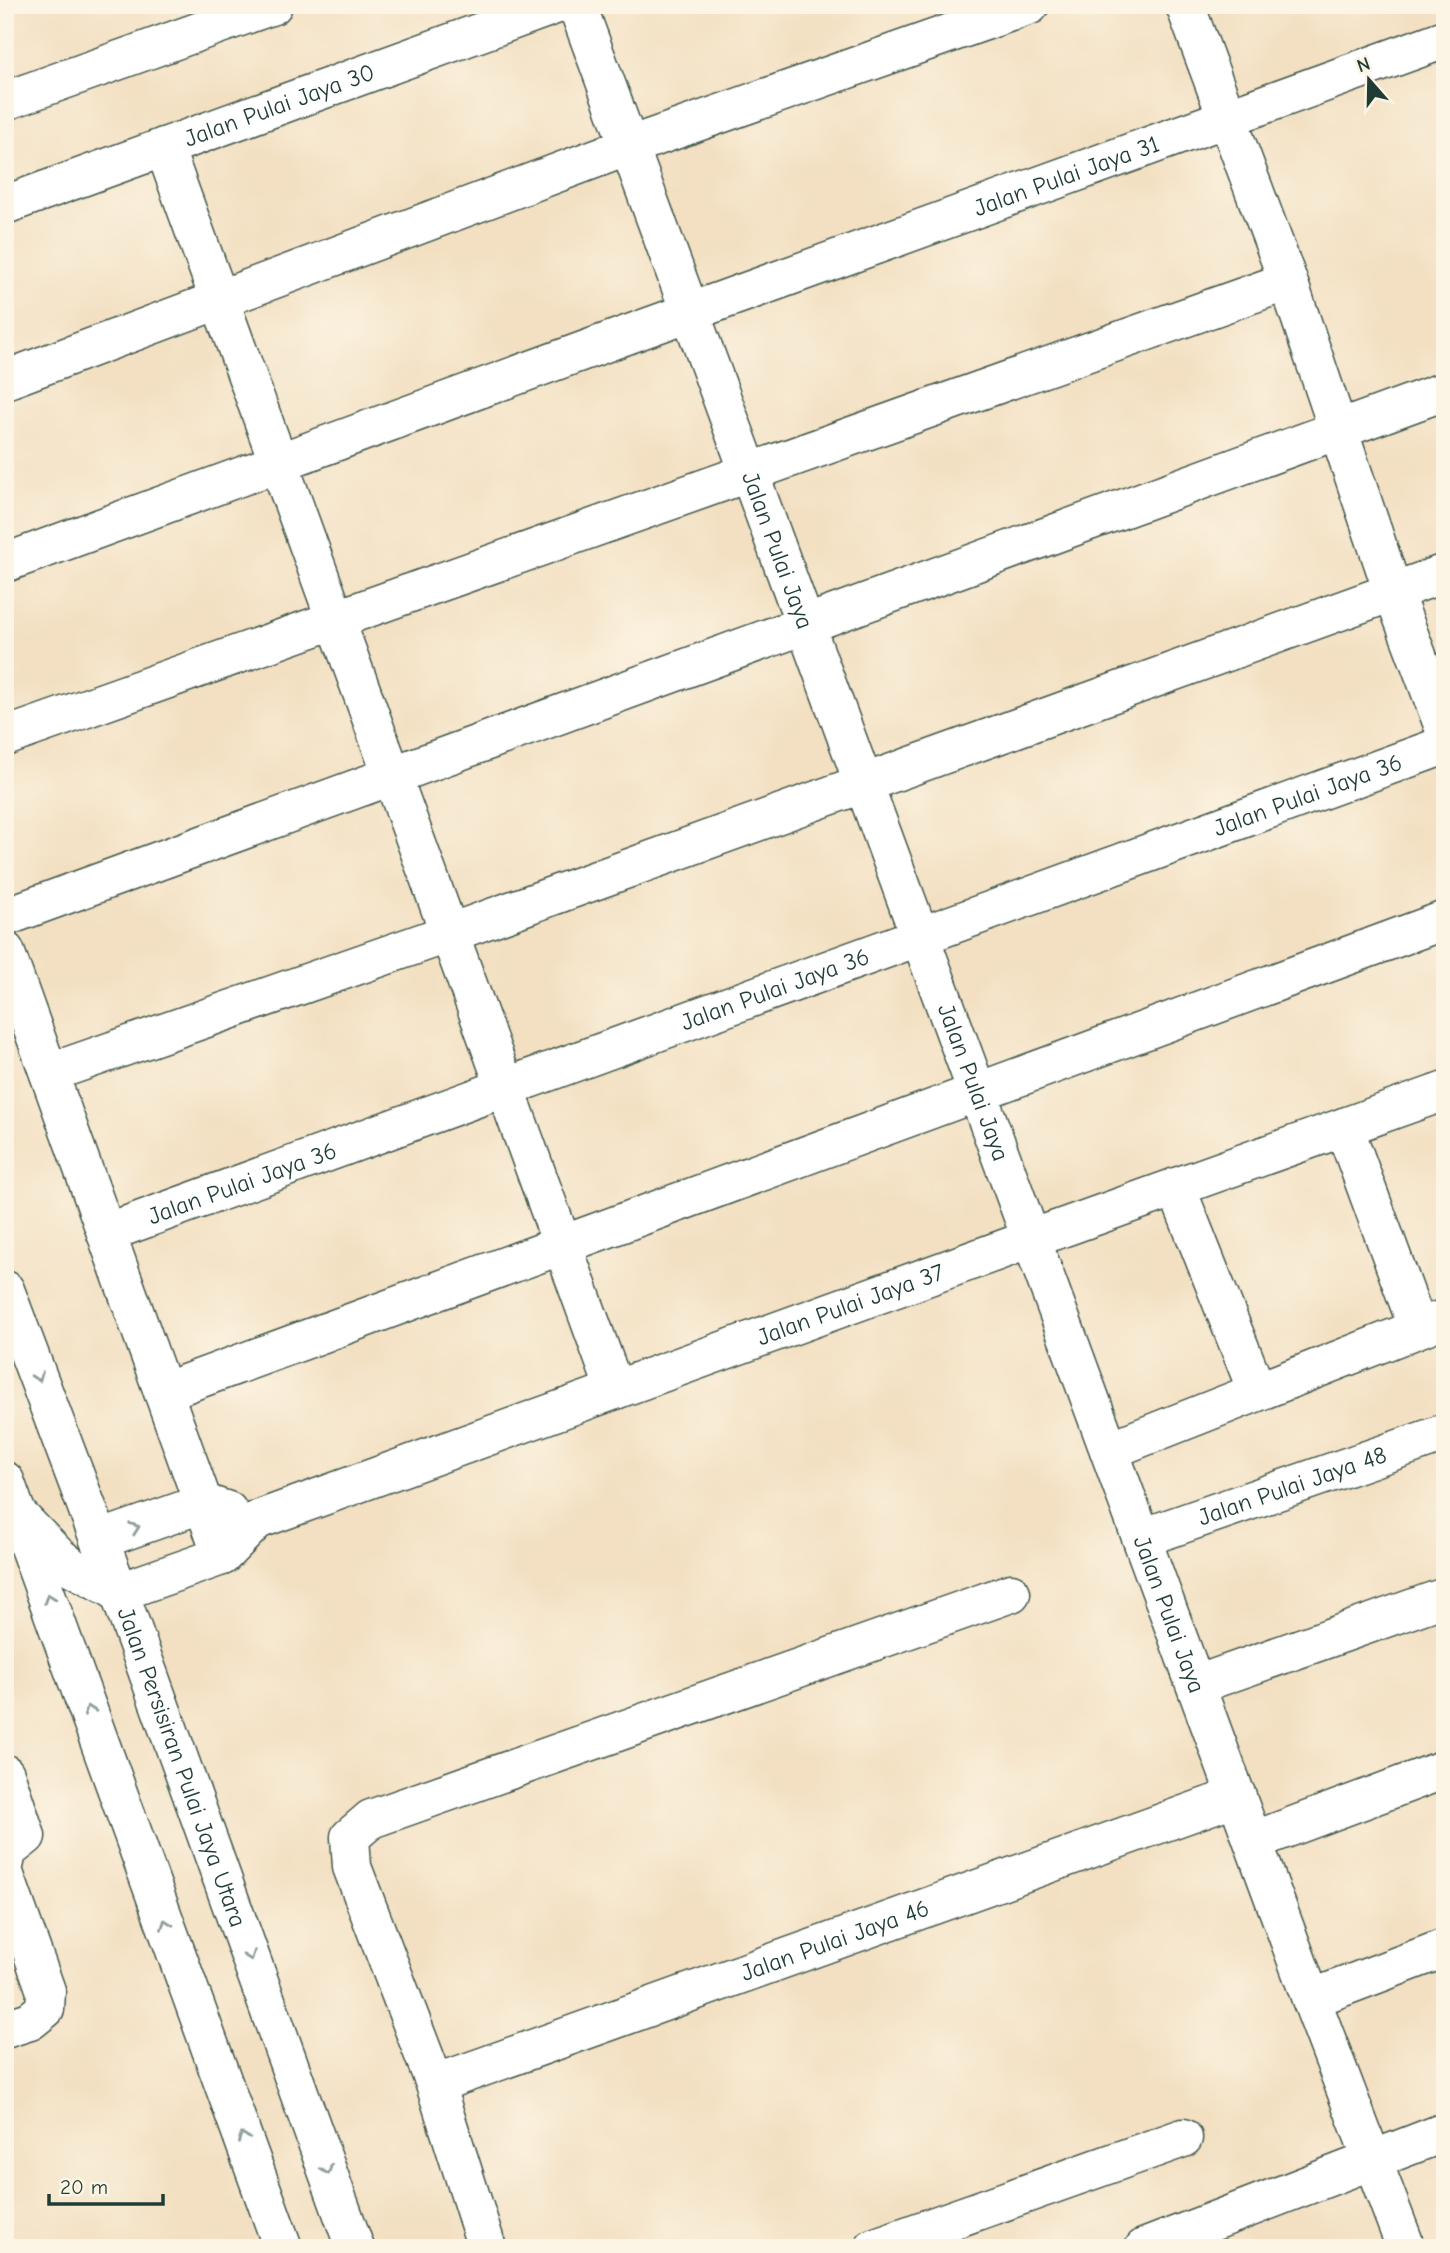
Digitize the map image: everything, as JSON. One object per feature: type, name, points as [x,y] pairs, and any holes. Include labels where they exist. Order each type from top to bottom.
[{"type":"street","points":[[5,101],[273,5]]},
{"type":"street","name":"Jalan Pulai Jaya 30","points":[[5,205],[555,5]]},
{"type":"street","name":"Jalan Pulai Jaya","points":[[577,5],[1311,1999],[1406,2248]]},
{"type":"street","points":[[5,380],[629,146],[1030,5]]},
{"type":"street","points":[[1185,5],[1287,281],[1393,592],[1445,730]]},
{"type":"street","name":"Jalan Pulai Jaya 31","points":[[5,563],[1445,39]]},
{"type":"street","points":[[164,147],[615,1390]]},
{"type":"street","points":[[5,737],[1287,281]]},
{"type":"street","points":[[5,917],[1445,391]]},
{"type":"street","points":[[49,1073],[450,933],[1445,573]]},
{"type":"street","name":"Jalan Pulai Jaya 36","points":[[106,1233],[1445,745]]},
{"type":"street","points":[[163,1392],[1445,920]]},
{"type":"street","points":[[5,951],[222,1556]]},
{"type":"street","name":"Jalan Pulai Jaya 37","points":[[257,1520],[1031,1238],[1445,1091]]},
{"type":"street","points":[[1110,1450],[1432,1323],[1344,1127]]},
{"type":"street","points":[[1176,1187],[1257,1391]]},
{"type":"street","points":[[5,1290],[99,1540],[104,1584]]},
{"type":"street","name":"Jalan Pulai Jaya 48","points":[[1142,1538],[1445,1433]]},
{"type":"street","points":[[12,1498],[57,1555],[104,1584]]},
{"type":"street","points":[[12,1498],[283,2248]]},
{"type":"street","points":[[72,1662],[77,1620],[104,1584],[222,1556],[257,1520],[204,1503],[99,1540]]},
{"type":"street","name":"Jalan Persisiran Pulai Jaya Utara","points":[[104,1584],[355,2248]]},
{"type":"street","points":[[488,2248],[435,2084],[352,1867],[350,1838],[371,1819],[1011,1593]]},
{"type":"street","points":[[1196,1685],[1445,1597]]},
{"type":"street","points":[[1253,1841],[1445,1769]]},
{"type":"street","points":[[5,1774],[26,1836],[6,1860],[46,1991],[45,2009],[30,2021],[5,2029]]},
{"type":"street","name":"Jalan Pulai Jaya 46","points":[[435,2084],[1237,1796]]},
{"type":"street","points":[[1311,1999],[1445,1948]]},
{"type":"street","points":[[1144,2248],[1445,2132]]},
{"type":"street","points":[[873,2248],[1183,2138]]}]
